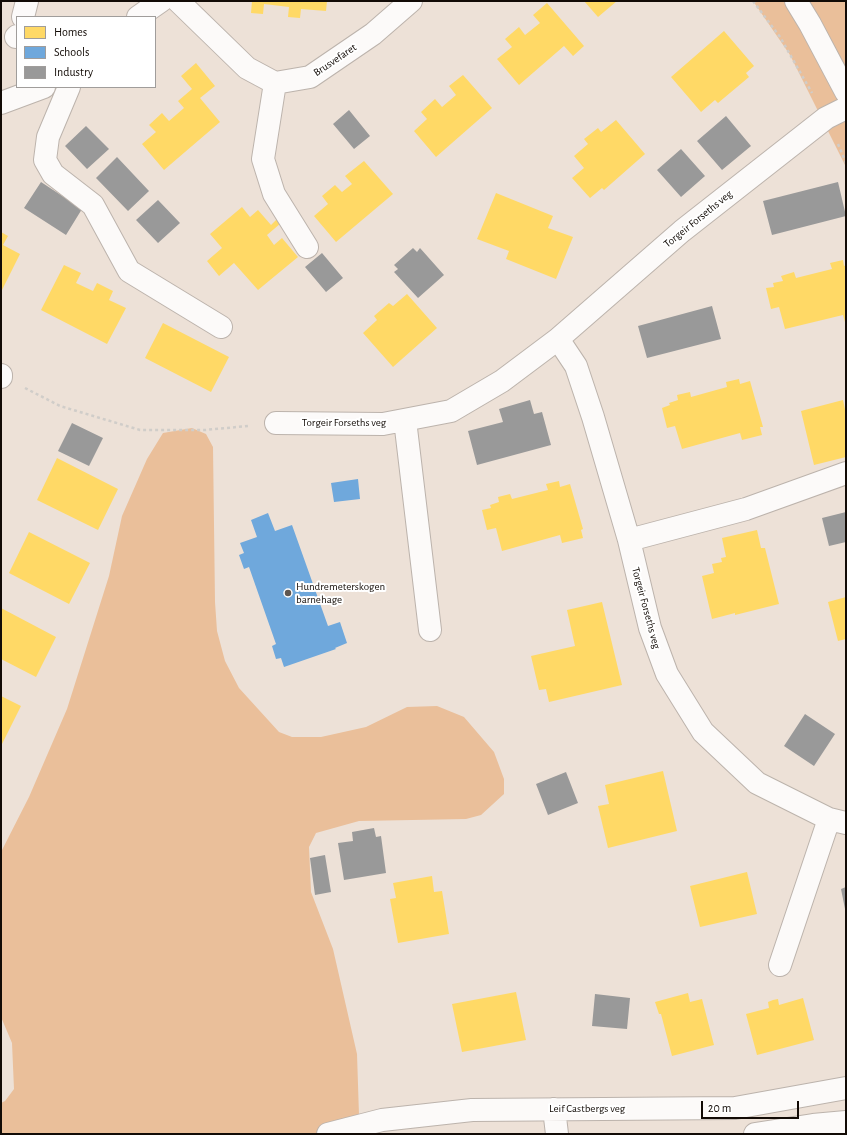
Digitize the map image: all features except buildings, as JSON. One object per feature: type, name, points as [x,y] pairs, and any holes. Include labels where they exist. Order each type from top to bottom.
[{"type":"street","points":[[23,16],[27,1]]},
{"type":"street","points":[[139,16],[161,1]]},
{"type":"street","points":[[178,1],[247,68],[275,83],[263,159],[274,194],[307,247]]},
{"type":"street","name":"Brusvefaret","points":[[275,83],[310,77],[373,34],[411,1]]},
{"type":"street","points":[[796,1],[846,92]]},
{"type":"street","points":[[1,103],[41,88]]},
{"type":"street","points":[[69,88],[48,137],[45,160],[53,174],[93,205],[129,271],[221,327]]},
{"type":"street","name":"Torgeir Forseths veg","points":[[276,423],[383,424],[451,411],[502,381],[558,339],[682,231],[826,118],[846,108]]},
{"type":"street","name":"Torgeir Forseths veg","points":[[558,339],[576,366],[593,417],[629,540],[650,628],[667,674],[703,732],[757,783],[838,822]]},
{"type":"street","points":[[405,420],[430,630]]},
{"type":"street","points":[[629,540],[746,509],[846,473]]},
{"type":"street","points":[[780,965],[838,822]]},
{"type":"street","name":"Leif Castbergs veg","points":[[328,1134],[382,1120],[472,1110],[735,1108],[846,1088]]},
{"type":"street","points":[[807,1095],[814,1129]]},
{"type":"street","points":[[554,1109],[556,1134]]},
{"type":"street","points":[[755,1134],[814,1129],[846,1122]]},
{"type":"path","points":[[753,1],[780,37],[826,118],[846,162]]},
{"type":"path","points":[[1,376],[60,406],[140,430],[205,430],[276,423]]},
{"type":"shaded area","points":[[753,1],[846,1],[846,167],[790,55]]},
{"type":"shaded area","points":[[192,428],[206,434],[213,447],[215,602],[217,631],[225,661],[239,688],[279,732],[292,737],[321,737],[366,727],[407,707],[437,706],[464,717],[494,752],[504,779],[504,794],[481,815],[466,819],[359,821],[316,833],[309,847],[311,892],[333,949],[357,1054],[359,1115],[338,1134],[1,1134],[1,1103],[5,1101],[14,1089],[12,1043],[1,1017],[1,852],[29,797],[67,709],[109,576],[122,516],[147,459],[163,433]]},
{"type":"place","name":"Hundremeterskogen barnehage","points":[[288,593]]}]
